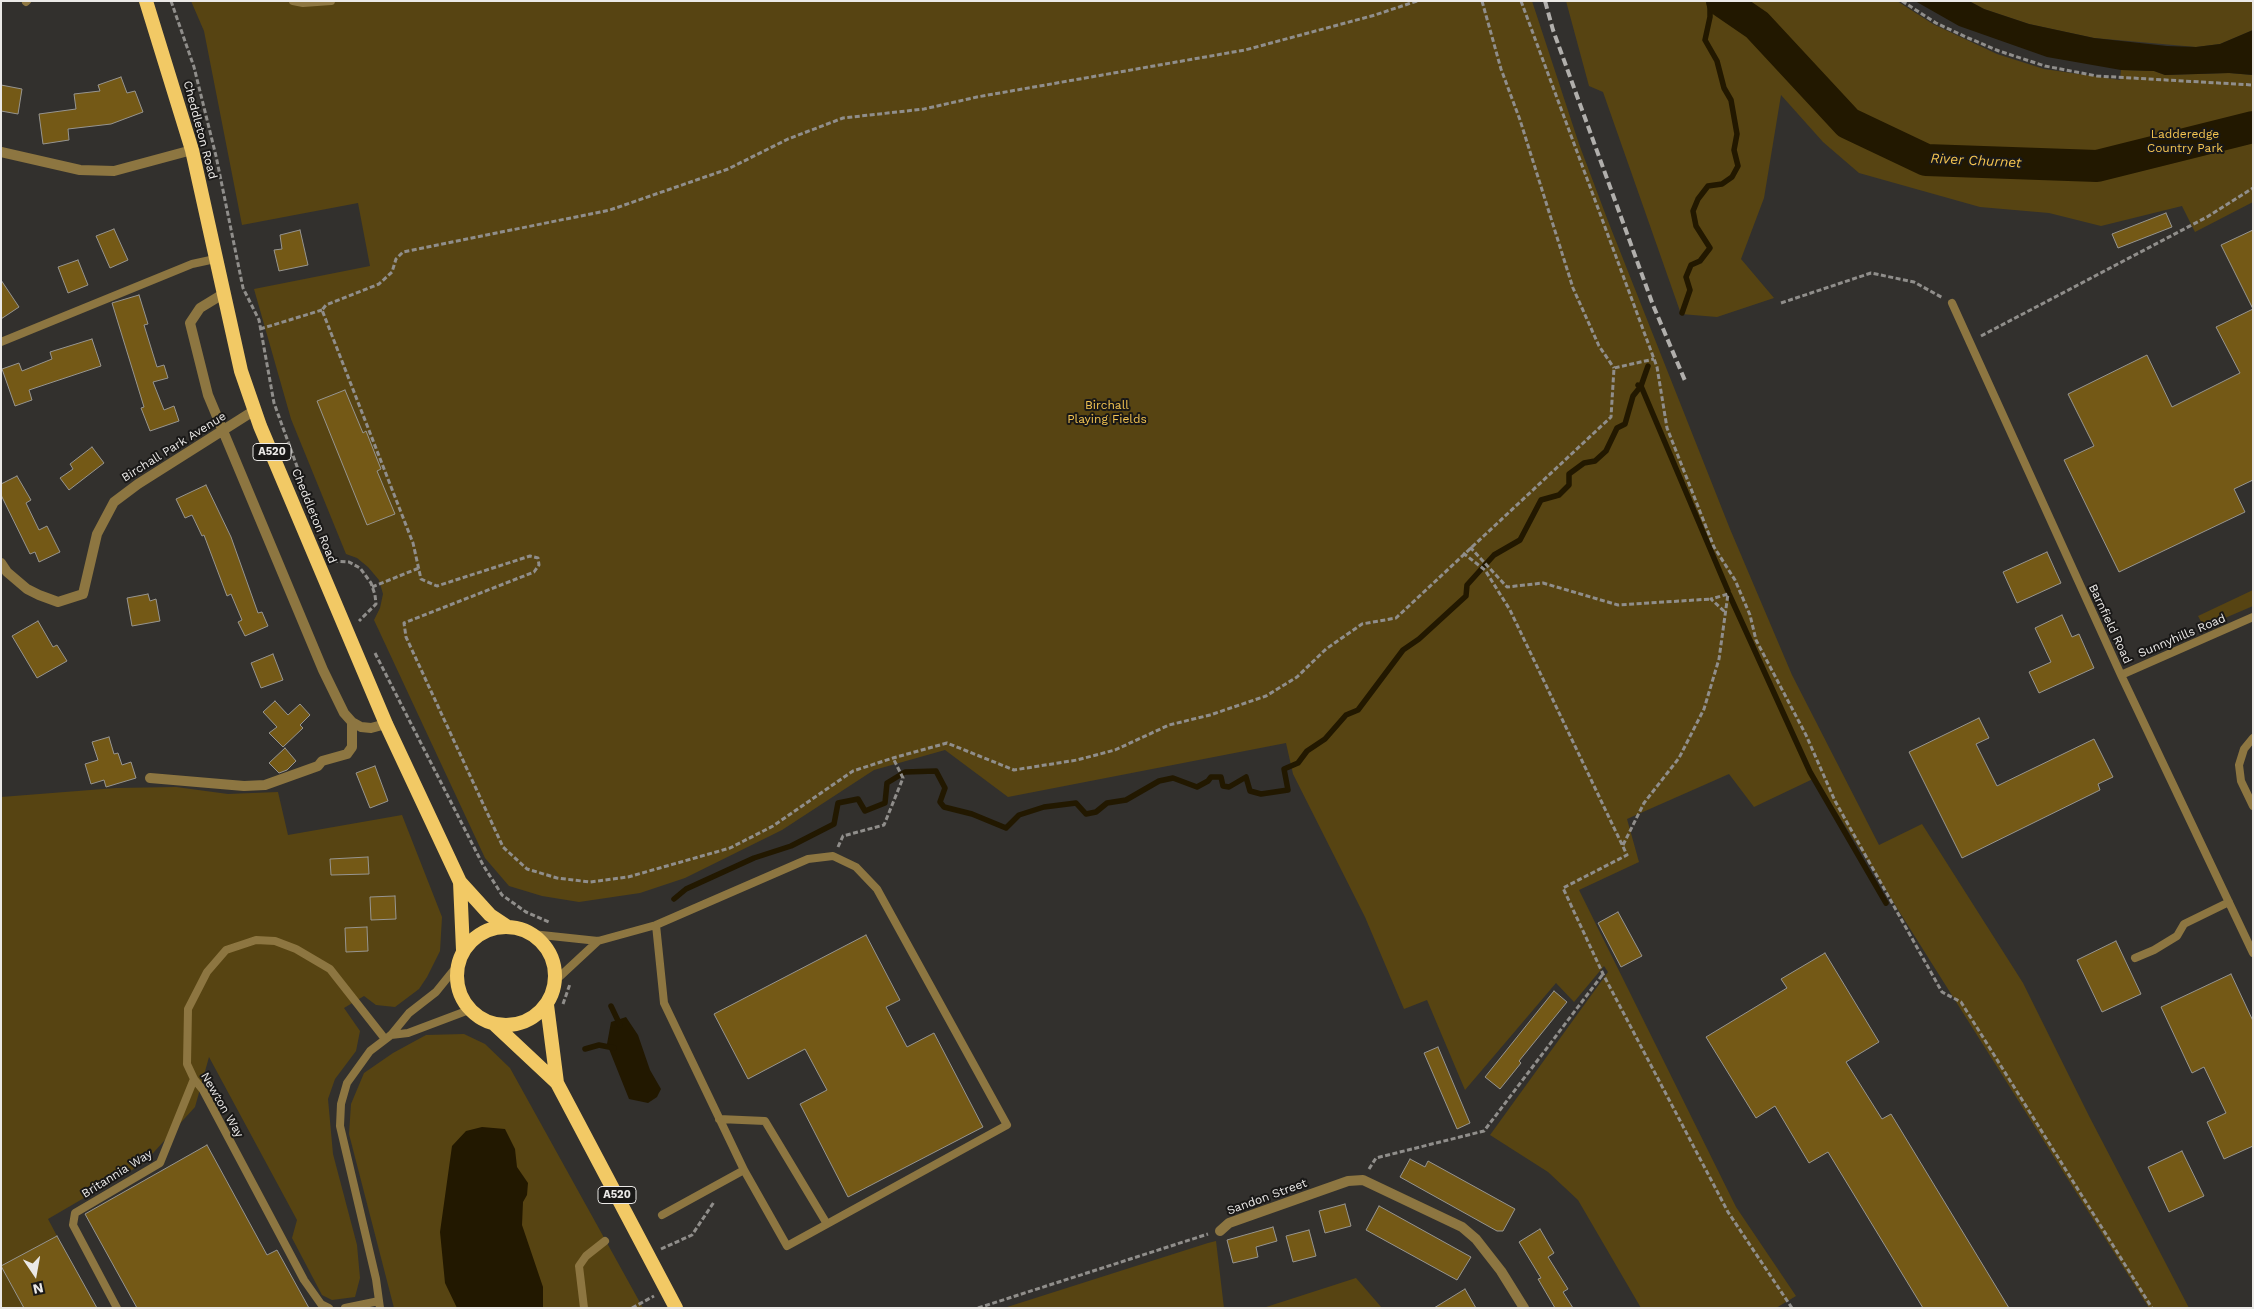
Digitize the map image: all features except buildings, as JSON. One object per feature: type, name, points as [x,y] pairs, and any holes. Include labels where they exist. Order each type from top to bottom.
[{"type":"highway","name":"Cheddleton Road","points":[[146,1],[192,150],[241,371],[256,410],[386,724],[460,882],[490,915],[508,927]]},
{"type":"highway","name":"Cheddleton Road","points":[[460,882],[463,950],[457,966],[458,990],[469,1010]]},
{"type":"highway","name":"Cheddleton Road","points":[[463,950],[482,933],[497,927],[508,927],[532,934]]},
{"type":"highway","points":[[469,1010],[478,1017],[494,1024],[505,1026],[522,1023],[533,1018],[547,1005],[556,980],[555,967],[548,950],[532,934]]},
{"type":"highway","name":"A520","points":[[547,1005],[556,1083]]},
{"type":"highway","name":"A520","points":[[494,1024],[556,1083],[676,1308]]},
{"type":"street","points":[[1,152],[80,170],[114,171],[192,150]]},
{"type":"street","points":[[223,294],[200,308],[190,323],[208,395],[344,713],[352,722],[361,727],[371,728],[386,724]]},
{"type":"street","name":"Birchall Park Avenue","points":[[1,563],[8,572],[27,588],[39,595],[58,602],[84,594],[97,534],[114,502],[138,484],[256,410]]},
{"type":"street","points":[[150,778],[244,786],[265,785],[318,766],[322,761],[347,754],[352,748],[352,722]]},
{"type":"street","points":[[1363,1180],[1462,1228],[1476,1239],[1524,1308]]},
{"type":"street","name":"Sandon Street","points":[[1220,1230],[1228,1223],[1348,1181],[1363,1180]]},
{"type":"lane","points":[[294,1],[303,3],[331,1]]},
{"type":"lane","points":[[1,342],[192,264],[215,259]]},
{"type":"lane","name":"Barnfield Road","points":[[1952,303],[2121,674],[2253,953]]},
{"type":"lane","name":"Sunnyhills Road","points":[[2121,674],[2253,617]]},
{"type":"lane","points":[[2253,738],[2244,749],[2239,765],[2241,781],[2253,806]]},
{"type":"lane","points":[[532,934],[598,941],[656,925],[808,859],[833,856],[856,867],[877,889],[1007,1125],[787,1246],[744,1170],[664,1003],[656,925]]},
{"type":"lane","points":[[2135,958],[2154,950],[2177,936],[2184,924],[2229,902]]},
{"type":"lane","name":"Newton Way","points":[[329,1308],[321,1304],[304,1280],[203,1090],[187,1064],[188,1009],[207,972],[226,950],[256,940],[275,941],[296,949],[330,969],[388,1037]]},
{"type":"lane","points":[[556,980],[598,941]]},
{"type":"lane","points":[[345,1308],[380,1305],[376,1280],[340,1126],[341,1104],[348,1083],[370,1051],[388,1037],[408,1013],[436,992],[457,966]]},
{"type":"lane","points":[[388,1037],[408,1033],[469,1010]]},
{"type":"lane","name":"Britannia Way","points":[[117,1308],[73,1225],[74,1213],[160,1163],[194,1078]]},
{"type":"lane","points":[[719,1119],[765,1121],[826,1224]]},
{"type":"lane","points":[[662,1215],[744,1170]]},
{"type":"lane","points":[[584,1308],[579,1266],[586,1256],[605,1242]]},
{"type":"path","points":[[171,1],[194,67],[216,156],[243,288],[259,320],[274,403],[305,487]]},
{"type":"path","points":[[260,329],[322,310],[326,305],[380,284],[392,272],[396,259],[403,252],[615,210],[728,169],[788,139],[843,118],[924,109],[977,97],[1245,50],[1375,15],[1417,1]]},
{"type":"path","points":[[322,310],[413,543],[421,579],[437,586],[530,556],[538,558],[539,565],[534,572],[404,623],[406,637],[503,847],[527,870],[557,878],[590,882],[628,878],[721,850],[773,826],[853,771],[947,743],[1014,770],[1077,760],[1115,750],[1169,725],[1210,715],[1266,696],[1297,677],[1326,649],[1362,624],[1396,618],[1463,553],[1611,417],[1614,368],[1599,346],[1572,288],[1520,120],[1501,69],[1482,1]]},
{"type":"path","points":[[1521,1],[1654,359],[1667,428],[1714,548],[1735,580],[1750,615],[1756,640],[1806,735],[1834,801],[1942,992],[1962,1002],[2152,1308]]},
{"type":"path","points":[[1902,1],[1936,23],[1966,37],[1999,51],[2046,66],[2097,76],[2253,85]]},
{"type":"path","points":[[1969,342],[2207,217],[2253,188]]},
{"type":"path","points":[[1781,303],[1870,272],[1914,282],[1952,303]]},
{"type":"path","points":[[1614,368],[1654,359]]},
{"type":"path","points":[[1470,547],[1507,588],[1543,584],[1618,605],[1711,599],[1728,594],[1719,659],[1704,709],[1679,758],[1644,803],[1623,845]]},
{"type":"path","points":[[329,552],[332,561],[349,562],[360,568],[372,587],[376,604],[359,621],[363,630]]},
{"type":"path","points":[[1463,553],[1485,570],[1510,610],[1627,855],[1563,888],[1603,974],[1728,1212],[1792,1308]]},
{"type":"path","points":[[372,587],[419,568]]},
{"type":"path","points":[[1711,599],[1725,612]]},
{"type":"path","points":[[372,647],[483,865],[502,895],[526,912],[551,923]]},
{"type":"path","points":[[833,856],[844,836],[884,825],[904,778],[894,758]]},
{"type":"path","points":[[1363,1180],[1376,1158],[1484,1131],[1603,974]]},
{"type":"path","points":[[560,1012],[571,984],[576,978]]},
{"type":"path","points":[[668,1246],[692,1235],[714,1201],[710,1188]]},
{"type":"path","name":"Sandon Street","points":[[978,1308],[1220,1230]]},
{"type":"path","points":[[660,1239],[668,1257]]},
{"type":"path","points":[[632,1308],[667,1289]]},
{"type":"green space","name":"Birchall Playing Fields","points":[[191,1],[1532,1],[1579,144],[1608,221],[1730,529],[1792,675],[1879,845],[1922,824],[2023,983],[2089,1116],[2189,1308],[2149,1308],[1815,778],[1754,807],[1729,774],[1627,819],[1639,862],[1579,890],[1736,1207],[1796,1296],[1776,1308],[1641,1308],[1578,1200],[1548,1172],[1490,1135],[1608,972],[1604,966],[1574,1002],[1556,983],[1465,1090],[1427,1000],[1404,1009],[1365,917],[1293,774],[1286,743],[1008,797],[945,750],[874,770],[782,830],[685,878],[640,893],[579,902],[542,896],[509,886],[485,858],[374,620],[380,608],[383,594],[379,580],[357,558],[346,554],[291,419],[254,289],[370,266],[358,203],[242,225],[204,31]]},
{"type":"green space","name":"Ladderedge Country Park","points":[[1566,1],[1897,1],[1933,24],[1997,54],[2044,69],[2120,80],[2121,70],[2154,71],[2165,75],[2229,73],[2253,75],[2253,202],[2195,232],[2182,206],[2101,226],[2049,213],[1980,207],[1859,173],[1823,142],[1781,95],[1764,198],[1741,259],[1774,298],[1717,317],[1681,314],[1603,92],[1589,86]]},
{"type":"green space","points":[[1969,1],[2253,1],[2253,30],[2220,44],[2196,47],[2094,38],[2029,24],[1984,9]]},
{"type":"green space","points":[[2253,590],[2253,606],[2204,627],[2198,616]]},
{"type":"green space","points":[[176,787],[228,794],[278,792],[288,835],[402,815],[442,917],[440,951],[419,989],[395,1007],[376,1005],[364,996],[344,1008],[360,1031],[356,1051],[335,1079],[328,1099],[333,1154],[357,1245],[360,1278],[355,1297],[332,1300],[322,1295],[292,1238],[297,1220],[209,1057],[195,1107],[144,1163],[48,1219],[57,1236],[2,1266],[24,1308],[1,1308],[1,797],[116,788]]},
{"type":"green space","points":[[464,1034],[485,1044],[510,1068],[643,1308],[394,1308],[349,1134],[351,1104],[364,1073],[393,1053],[426,1035]]},
{"type":"green space","points":[[1216,1241],[1224,1308],[1004,1308],[1208,1243]]},
{"type":"green space","points":[[1356,1278],[1382,1308],[1263,1308]]},
{"type":"shaded area","points":[[1915,1],[1969,1],[1984,9],[2029,24],[2094,38],[2167,46],[2196,47],[2220,44],[2253,30],[2253,75],[2229,73],[2165,75],[2154,71],[2121,70],[2047,57],[1959,26]]},
{"type":"shaded area","points":[[626,1017],[638,1035],[650,1070],[661,1089],[657,1097],[648,1103],[629,1099],[607,1044],[611,1022]]},
{"type":"shaded area","points":[[482,1127],[505,1129],[515,1149],[517,1167],[528,1183],[527,1195],[523,1202],[522,1225],[543,1287],[543,1308],[457,1308],[445,1283],[440,1232],[452,1146],[466,1131]]},
{"type":"waterway","points":[[1682,313],[1690,290],[1686,277],[1691,265],[1700,261],[1710,248],[1696,226],[1693,211],[1698,199],[1708,186],[1722,184],[1732,177],[1738,166],[1734,150],[1737,134],[1731,100],[1724,88],[1717,61],[1705,40],[1710,17],[1710,1]]},
{"type":"waterway","name":"River Churnet","points":[[1722,1],[1757,25],[1848,123],[1926,160],[2097,166],[2253,127]]},
{"type":"waterway","points":[[674,899],[686,889],[754,858],[791,846],[834,824],[838,803],[858,799],[865,811],[885,803],[887,783],[905,772],[936,771],[945,788],[940,802],[944,807],[972,814],[1006,828],[1019,815],[1044,807],[1076,803],[1086,814],[1096,812],[1107,803],[1126,800],[1159,781],[1173,778],[1197,787],[1208,781],[1211,777],[1221,777],[1223,786],[1229,787],[1246,777],[1250,791],[1261,794],[1288,790],[1284,769],[1298,763],[1307,751],[1325,739],[1346,715],[1358,710],[1403,650],[1419,639],[1466,596],[1467,585],[1494,555],[1520,540],[1541,500],[1559,495],[1569,485],[1569,474],[1584,463],[1595,461],[1606,451],[1617,428],[1625,424],[1633,396],[1641,386],[1648,366]]},
{"type":"waterway","points":[[1638,385],[1641,386],[1728,591]]},
{"type":"waterway","points":[[1729,594],[1810,772],[1886,903]]},
{"type":"waterway","points":[[611,1006],[620,1025]]},
{"type":"waterway","points":[[585,1049],[599,1045],[614,1048]]},
{"type":"railway","points":[[1545,1],[1553,30],[1653,305],[1686,383]]}]
